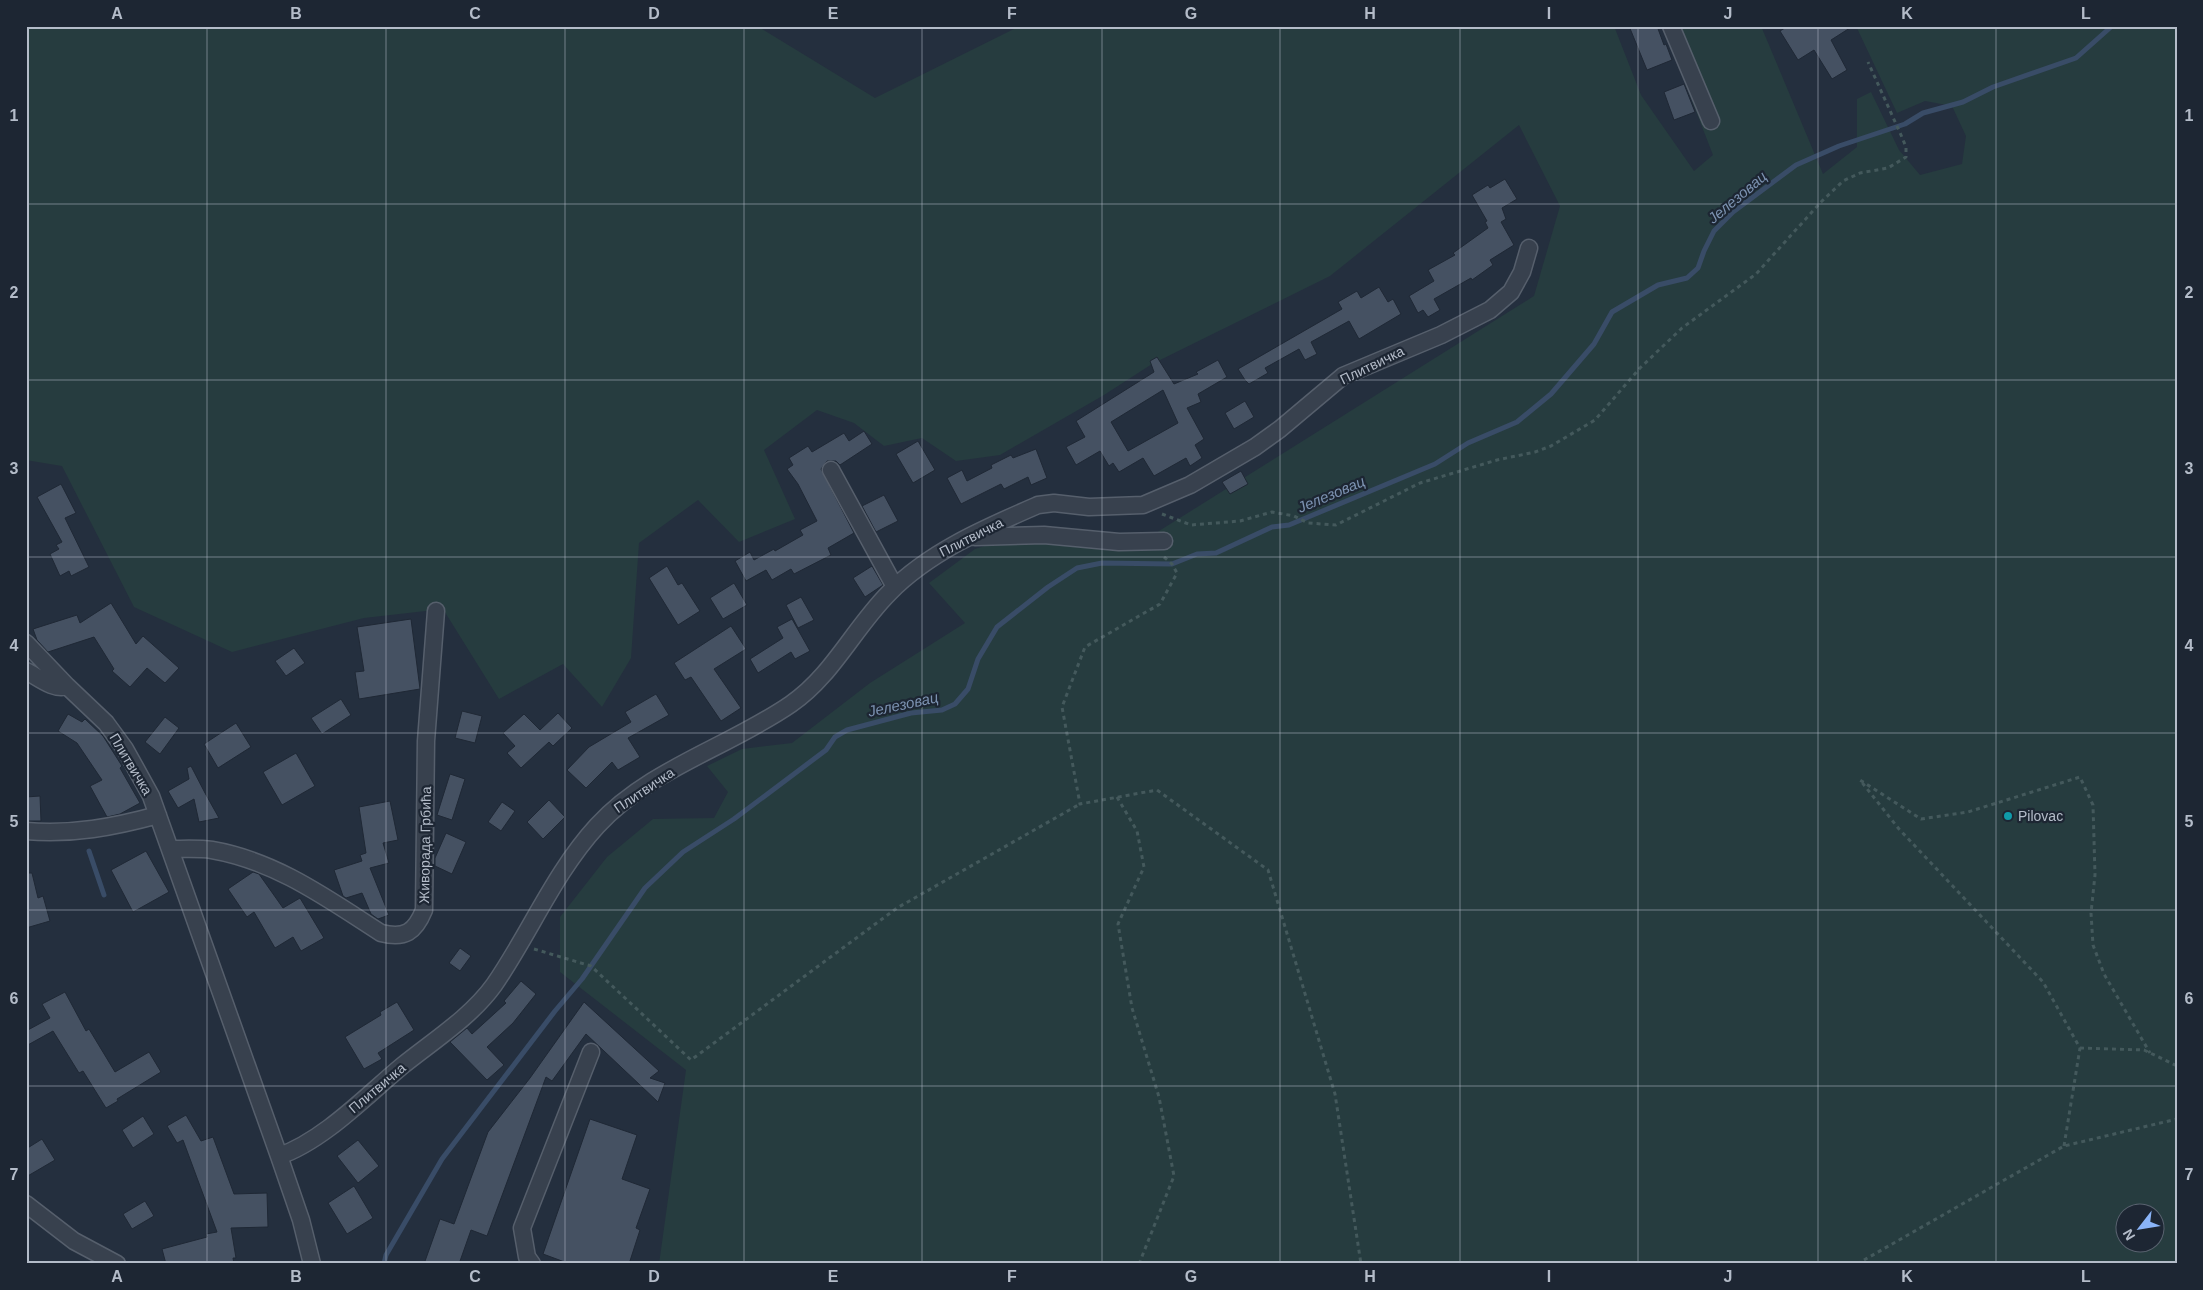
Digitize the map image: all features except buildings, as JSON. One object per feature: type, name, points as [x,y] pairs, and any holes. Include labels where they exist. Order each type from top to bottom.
[{"type":"street","points":[[1671,26],[1711,121]]},
{"type":"street","name":"Плитвичка","points":[[26,643],[106,723],[125,749],[143,781],[158,815],[279,1156],[299,1149],[468,1013],[492,987],[520,944],[554,885],[576,853],[596,827],[613,810],[641,789],[753,728],[792,704],[813,687],[868,617],[895,587],[929,558],[1038,505],[1054,503],[1108,508],[1143,505],[1190,485],[1255,447],[1280,429],[1344,376],[1441,335],[1490,310],[1511,292],[1522,272],[1529,248]]},
{"type":"street","points":[[831,470],[895,587]]},
{"type":"street","points":[[970,537],[1044,535],[1080,540],[1164,541]]},
{"type":"street","name":"Живорада Грбића","points":[[170,849],[210,850],[251,859],[284,873],[381,933],[394,936],[401,935],[418,925],[424,910],[426,741],[436,611]]},
{"type":"street","points":[[26,671],[53,686],[61,688],[67,686]]},
{"type":"street","points":[[26,831],[54,833],[92,830],[118,826],[158,815]]},
{"type":"street","points":[[532,1264],[527,1257],[522,1228],[591,1052]]},
{"type":"street","points":[[279,1156],[301,1220],[312,1264]]},
{"type":"street","points":[[26,1204],[68,1236],[117,1264]]},
{"type":"path","points":[[1143,505],[1191,525],[1240,521],[1272,512],[1294,516],[1308,523],[1336,525],[1420,483],[1497,460],[1535,452],[1578,432],[1603,413],[1640,368],[1682,328],[1756,274],[1820,202],[1843,181],[1860,173],[1888,168],[1906,157],[1906,147],[1868,62]]},
{"type":"path","points":[[1080,804],[1062,708],[1085,647],[1160,604],[1177,573],[1172,564],[1146,541]]},
{"type":"path","points":[[2064,1146],[2080,1048],[2043,982],[1899,828],[1860,780],[1921,819],[1968,812],[2080,777],[2093,805],[2095,875],[2091,913],[2093,945],[2104,974],[2150,1053]]},
{"type":"path","points":[[520,944],[591,966],[691,1060],[897,908],[1080,804],[1158,790],[1268,870],[1335,1094],[1361,1264]]},
{"type":"path","points":[[1117,797],[1137,831],[1144,867],[1118,924],[1132,1008],[1159,1097],[1174,1176],[1139,1264]]},
{"type":"path","points":[[2080,1048],[2144,1050],[2177,1066]]},
{"type":"path","points":[[1857,1264],[2064,1146],[2177,1118]]},
{"type":"green space","points":[[26,26],[757,26],[875,98],[1020,26],[1614,26],[1641,95],[1694,171],[1713,155],[1663,26],[1761,26],[1823,174],[1857,147],[1857,99],[1871,92],[1899,150],[1920,175],[1962,164],[1966,136],[1952,106],[1925,101],[1897,113],[1856,26],[2177,26],[2177,1264],[659,1264],[686,1070],[560,972],[560,917],[607,857],[653,819],[714,818],[728,792],[707,766],[742,749],[792,743],[870,683],[965,623],[929,583],[975,549],[1042,528],[1151,536],[1534,296],[1560,206],[1519,125],[1330,276],[1152,364],[1104,395],[1000,455],[956,461],[922,438],[884,446],[854,423],[817,410],[764,450],[795,519],[739,542],[698,500],[639,543],[631,658],[602,707],[563,664],[499,699],[443,609],[364,618],[232,652],[134,607],[62,466],[26,460]]},
{"type":"waterway","name":"Јелезовац","points":[[384,1264],[386,1255],[442,1159],[555,1011],[582,979],[645,888],[683,852],[734,819],[826,750],[835,737],[847,730],[911,713],[942,710],[955,704],[968,689],[978,659],[997,627],[1048,587],[1077,568],[1102,563],[1172,564],[1197,554],[1216,553],[1272,527],[1289,525],[1435,464],[1468,443],[1517,422],[1551,394],[1594,344],[1612,312],[1658,285],[1687,278],[1698,268],[1714,231],[1733,212],[1796,165],[1839,146],[1905,124],[1923,113],[1963,102],[1993,87],[2076,58],[2112,26]]},
{"type":"waterway","points":[[89,851],[104,895]]},
{"type":"place","name":"Pilovac","points":[[2008,816]]}]
